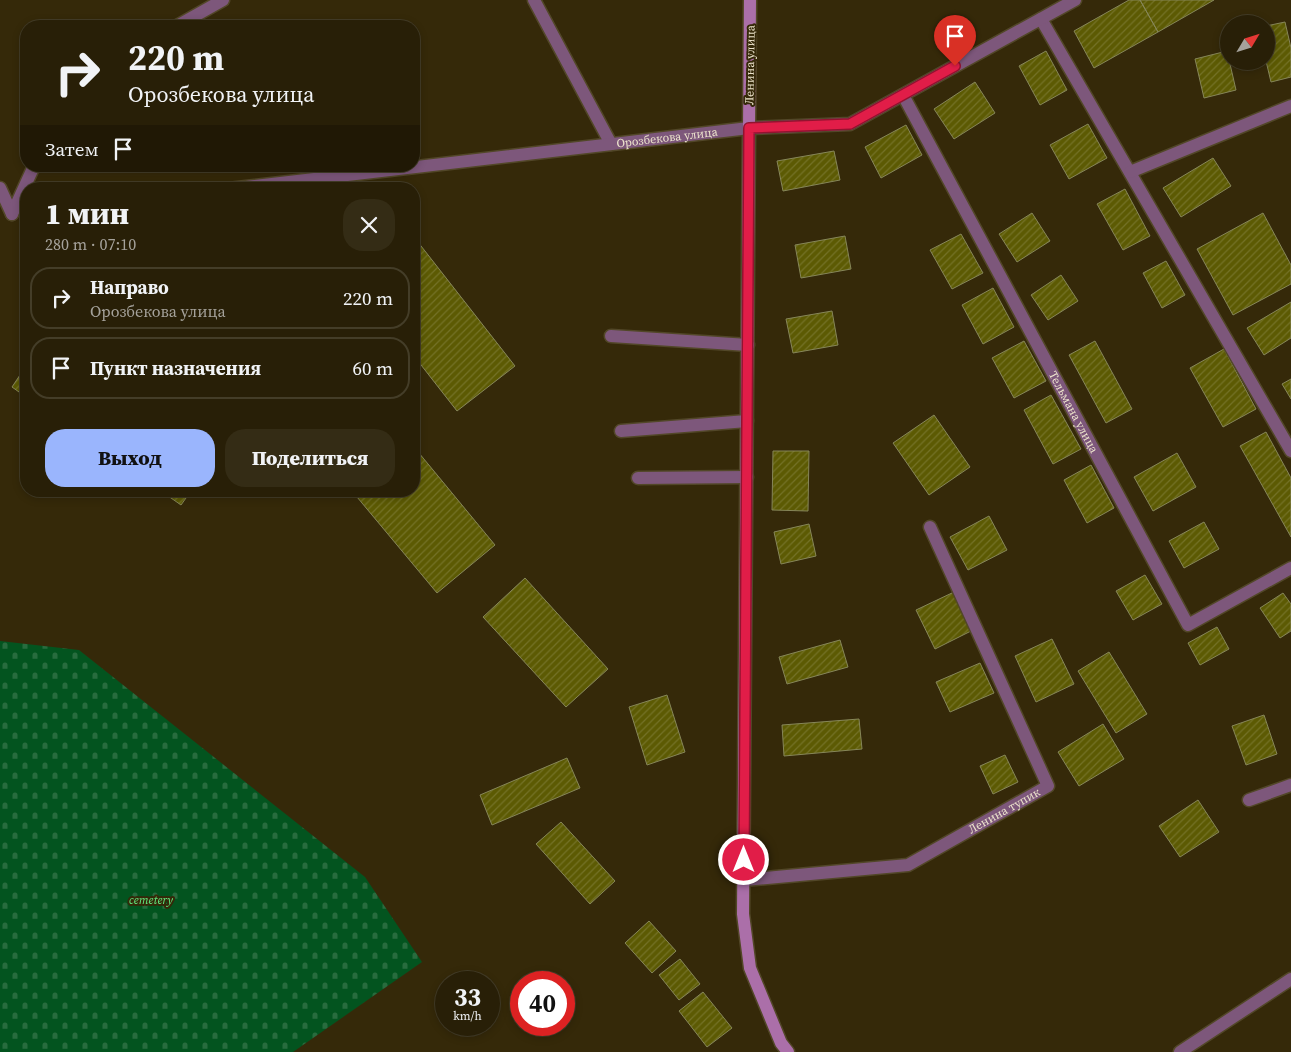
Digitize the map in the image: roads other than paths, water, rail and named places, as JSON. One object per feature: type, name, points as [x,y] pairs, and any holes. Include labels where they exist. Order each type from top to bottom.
[{"type":"street","points":[[188,20],[223,0]]},
{"type":"street","points":[[534,0],[611,144]]},
{"type":"street","name":"Ленина улица","points":[[750,0],[743,914],[750,968],[781,1043],[788,1052]]},
{"type":"street","name":"Орозбекова улица","points":[[420,166],[749,128],[850,124],[1075,0]]},
{"type":"street","points":[[1041,19],[1291,451]]},
{"type":"street","name":"Тельмана улица","points":[[903,95],[1188,625],[1291,568]]},
{"type":"street","points":[[1130,172],[1291,106]]},
{"type":"street","name":"Орозбекова улица","points":[[288,182],[373,172]]},
{"type":"street","points":[[0,188],[12,214]]},
{"type":"street","points":[[12,214],[20,197]]},
{"type":"street","points":[[12,214],[20,213]]},
{"type":"street","points":[[611,336],[748,345]]},
{"type":"street","points":[[620,431],[747,421]]},
{"type":"street","points":[[638,478],[747,477]]},
{"type":"street","name":"Ленина тупик","points":[[744,880],[908,865],[1048,786],[930,527]]},
{"type":"street","points":[[1249,800],[1291,785]]},
{"type":"street","points":[[1180,1052],[1291,979]]},
{"type":"park label","name":"cemetery","points":[[151,900]]}]
